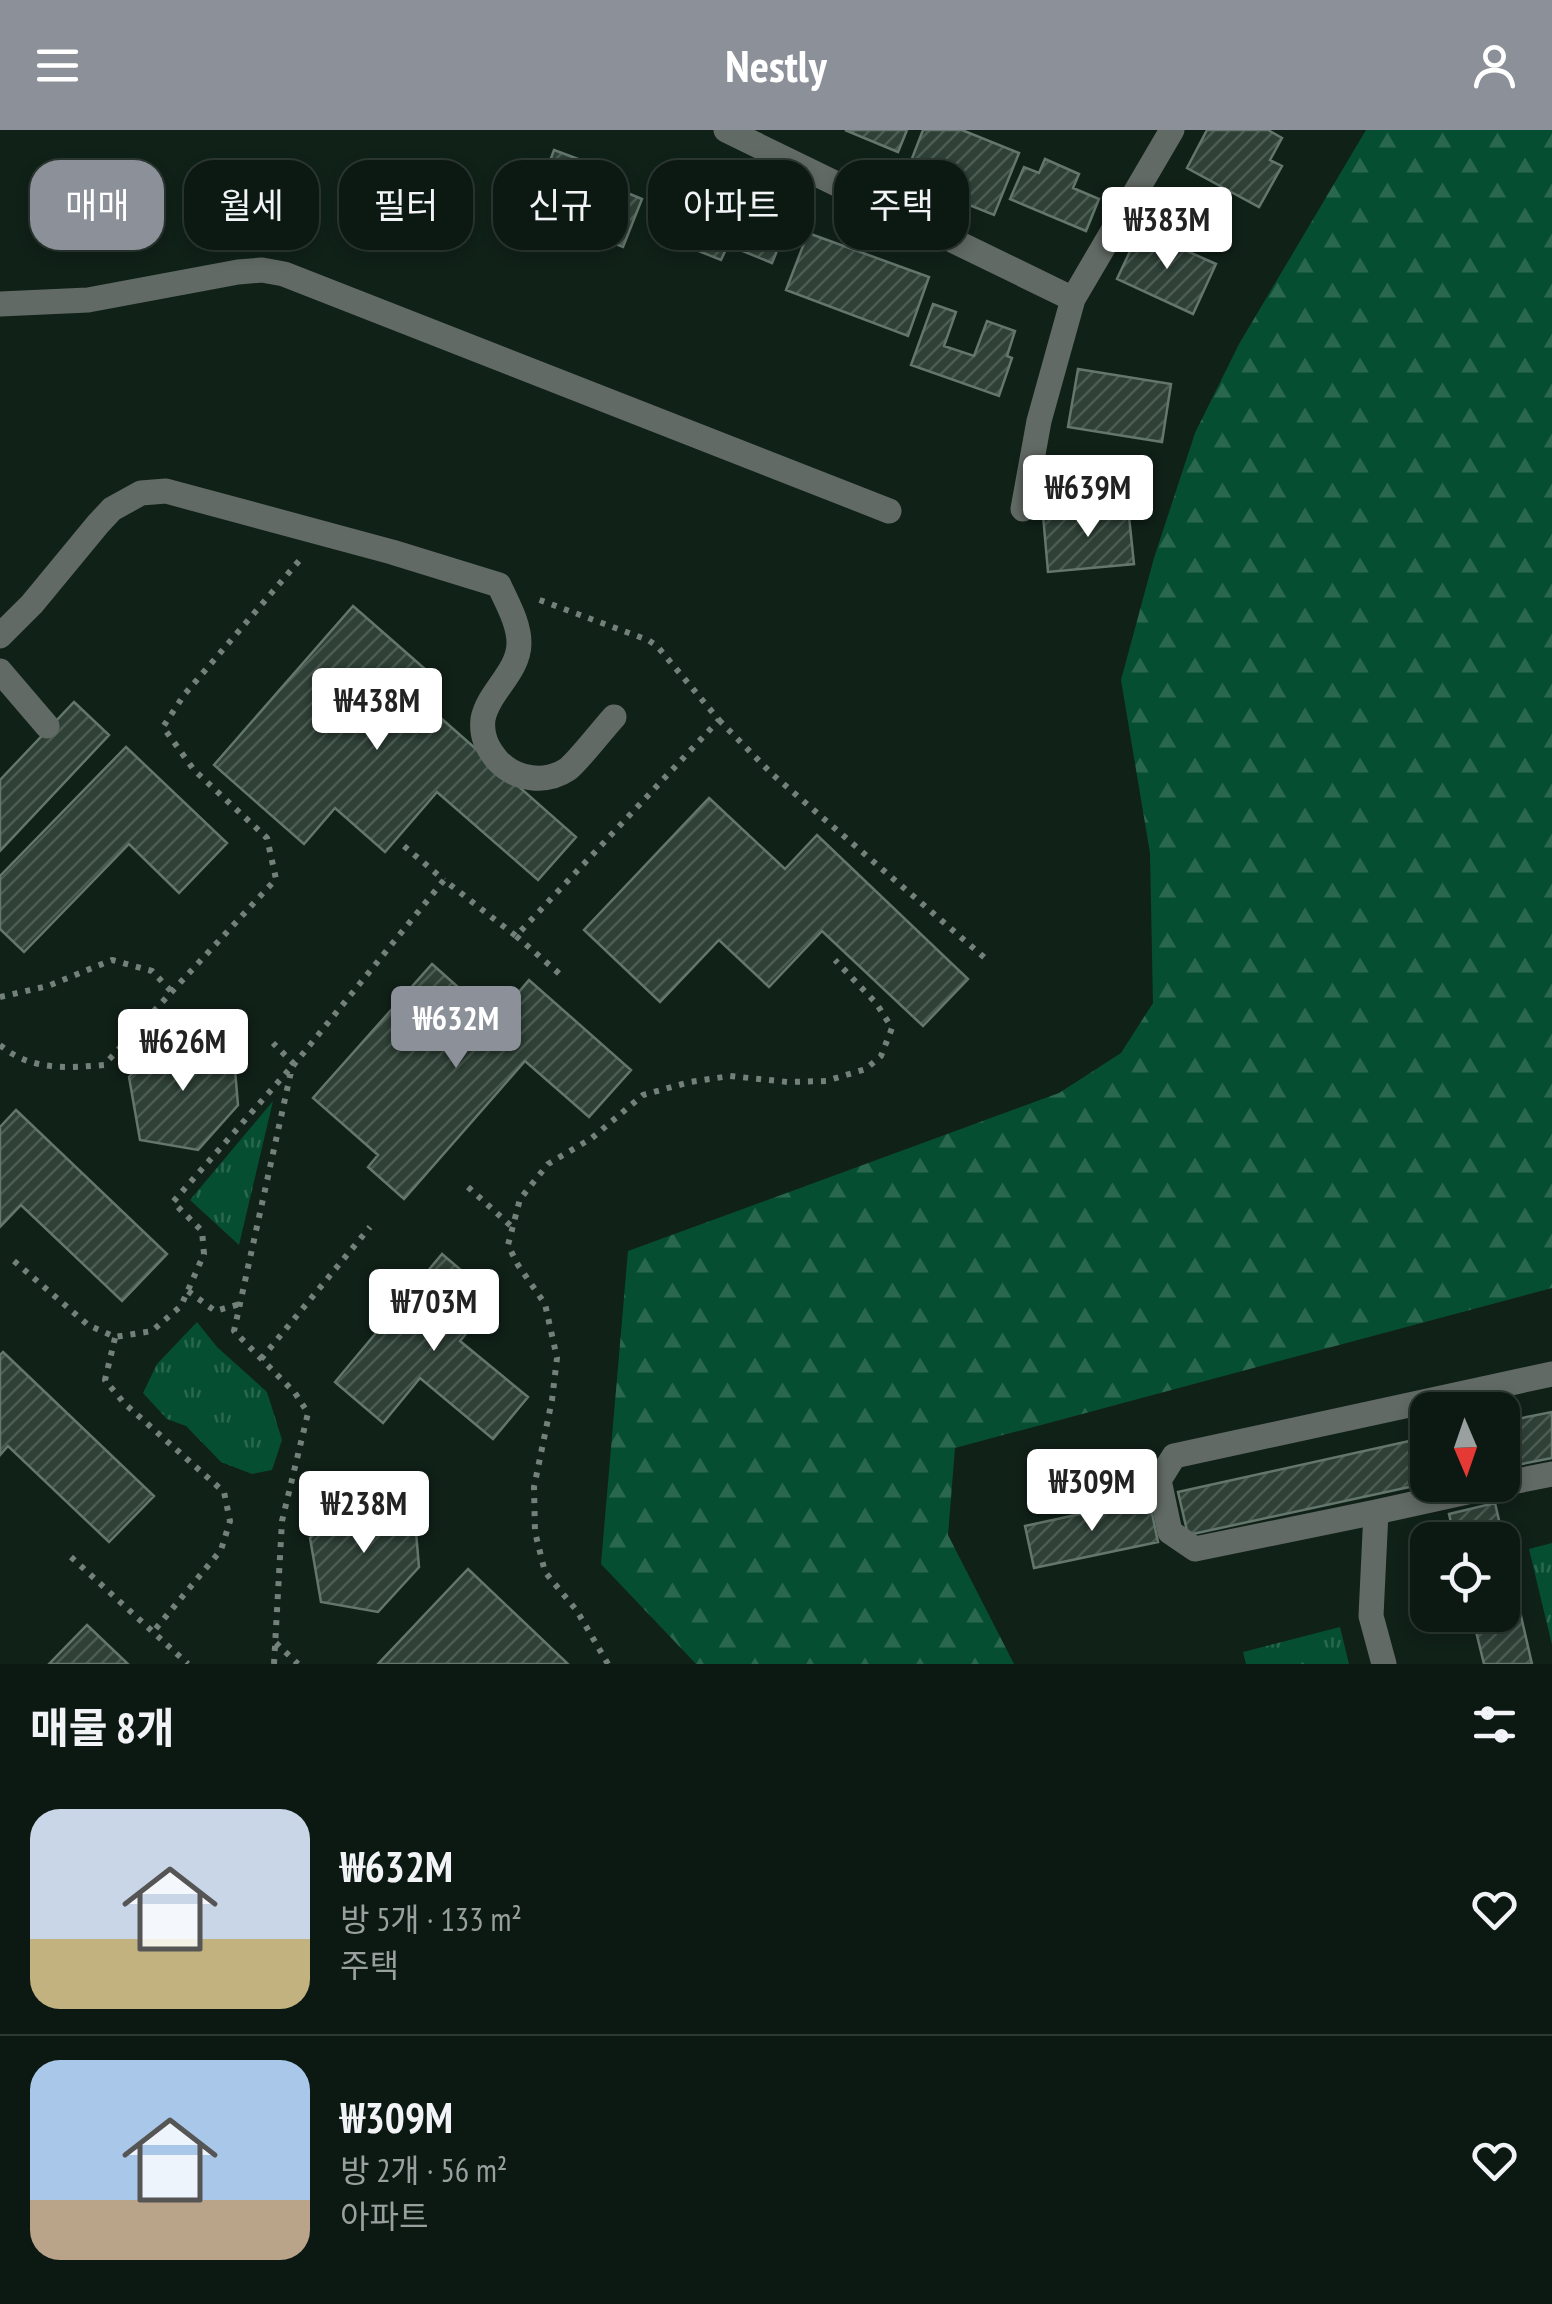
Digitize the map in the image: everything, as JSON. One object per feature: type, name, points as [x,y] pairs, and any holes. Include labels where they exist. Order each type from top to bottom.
[{"type":"street","points":[[726,130],[1073,299]]},
{"type":"street","points":[[1023,509],[1039,420],[1073,299],[1172,130]]},
{"type":"street","points":[[0,304],[88,300],[238,272],[262,270],[284,274],[889,511]]},
{"type":"street","points":[[0,636],[112,509],[142,493],[178,493],[499,585],[514,617],[519,642],[517,656],[485,710],[482,725],[485,744],[518,777],[542,778],[567,770],[614,716]]},
{"type":"street","points":[[0,671],[47,726]]},
{"type":"street","points":[[1422,1502],[1195,1549],[1170,1532],[1159,1480],[1174,1456],[1552,1374]]},
{"type":"street","points":[[1520,1481],[1552,1474]]},
{"type":"street","points":[[1376,1512],[1371,1616],[1384,1664]]},
{"type":"path","points":[[0,1045],[16,1058],[60,1068],[104,1064],[276,879],[267,838],[194,770],[163,727],[184,695],[318,534]]},
{"type":"path","points":[[499,585],[657,646],[718,720],[772,774],[986,959]]},
{"type":"path","points":[[516,936],[718,720]]},
{"type":"path","points":[[404,846],[562,976]]},
{"type":"path","points":[[14,1261],[88,1325],[116,1338],[152,1330],[181,1306],[204,1254],[202,1231],[173,1202],[294,1064],[444,880]]},
{"type":"path","points":[[0,997],[48,986],[112,960],[152,971],[172,992]]},
{"type":"path","points":[[608,1664],[577,1610],[545,1572],[536,1532],[534,1487],[557,1358],[545,1304],[508,1245],[511,1226],[520,1199],[548,1164],[592,1138],[644,1095],[730,1076],[826,1081],[866,1069],[880,1056],[892,1028],[876,1003],[835,960]]},
{"type":"path","points":[[273,1043],[294,1064]]},
{"type":"path","points":[[274,1664],[282,1521],[308,1413],[295,1393],[234,1331],[294,1064]]},
{"type":"path","points":[[468,1188],[511,1226]]},
{"type":"path","points":[[261,1358],[370,1227]]},
{"type":"path","points":[[188,1291],[215,1311],[240,1304]]},
{"type":"path","points":[[116,1338],[105,1380],[124,1403],[224,1492],[230,1521],[221,1550],[152,1632]]},
{"type":"path","points":[[71,1557],[188,1664]]},
{"type":"path","points":[[275,1642],[298,1664]]},
{"type":"green space","points":[[1366,130],[1552,130],[1552,1288],[955,1448],[948,1535],[1014,1664],[696,1664],[601,1564],[628,1251],[1059,1093],[1121,1053],[1153,1003],[1150,853],[1121,680],[1154,558],[1195,433],[1239,344]]},
{"type":"green space","points":[[273,1101],[239,1245],[190,1200]]},
{"type":"green space","points":[[197,1322],[217,1347],[267,1392],[282,1440],[272,1470],[252,1474],[221,1462],[186,1426],[167,1419],[143,1393],[157,1364]]},
{"type":"green space","points":[[1552,1543],[1552,1645],[1529,1549]]},
{"type":"green space","points":[[1340,1627],[1349,1664],[1246,1664],[1243,1652]]},
{"type":"building","points":[[845,130],[907,130],[898,152]]},
{"type":"building","points":[[923,130],[962,130],[1019,153],[994,215],[969,205],[969,160],[911,160]]},
{"type":"building","points":[[1207,130],[1268,130],[1282,138],[1270,160],[1282,166],[1259,207],[1187,168]]},
{"type":"building","points":[[554,150],[581,160],[550,160]]},
{"type":"building","points":[[1045,159],[1079,174],[1073,188],[1099,199],[1086,231],[1010,199],[1024,167],[1039,173]]},
{"type":"building","points":[[628,193],[642,199],[628,234]]},
{"type":"building","points":[[1140,230],[1216,264],[1193,314],[1117,279]]},
{"type":"building","points":[[814,235],[834,242],[834,250],[855,250],[929,277],[908,336],[786,290],[801,250],[814,250]]},
{"type":"building","points":[[696,250],[726,250],[721,260]]},
{"type":"building","points":[[740,250],[777,250],[772,263]]},
{"type":"building","points":[[933,304],[956,312],[944,346],[974,356],[987,321],[1015,331],[1007,356],[1012,358],[999,396],[911,365]]},
{"type":"building","points":[[1078,369],[1171,384],[1162,442],[1068,427]]},
{"type":"building","points":[[1128,507],[1134,564],[1048,572],[1043,515]]},
{"type":"building","points":[[353,606],[434,677],[417,697],[576,837],[538,880],[437,792],[385,852],[335,808],[304,844],[214,765]]},
{"type":"building","points":[[74,702],[109,735],[0,851],[0,780]]},
{"type":"building","points":[[126,747],[227,843],[179,893],[129,844],[24,952],[0,929],[0,876]]},
{"type":"building","points":[[709,798],[785,869],[817,835],[968,979],[923,1026],[822,931],[769,987],[719,940],[660,1002],[584,930]]},
{"type":"building","points":[[432,964],[495,1020],[529,980],[631,1070],[589,1117],[525,1061],[404,1199],[368,1167],[378,1155],[313,1098]]},
{"type":"building","points":[[167,1038],[234,1058],[238,1105],[198,1150],[140,1140],[129,1077]]},
{"type":"building","points":[[16,1110],[167,1254],[122,1301],[21,1205],[0,1227],[0,1127]]},
{"type":"building","points":[[442,1254],[495,1299],[460,1341],[528,1397],[493,1439],[420,1378],[383,1423],[335,1382]]},
{"type":"building","points":[[3,1352],[154,1496],[109,1542],[8,1446],[0,1455]]},
{"type":"building","points":[[1552,1412],[1552,1458],[1520,1464],[1520,1418]]},
{"type":"building","points":[[1410,1441],[1410,1487],[1188,1535],[1178,1492]]},
{"type":"building","points":[[1149,1499],[1158,1542],[1034,1568],[1025,1526]]},
{"type":"building","points":[[348,1500],[415,1520],[419,1567],[378,1612],[321,1602],[310,1538]]},
{"type":"building","points":[[1495,1503],[1499,1522],[1451,1522],[1449,1514]]},
{"type":"building","points":[[468,1569],[568,1664],[378,1664]]},
{"type":"building","points":[[1520,1612],[1532,1664],[1484,1664],[1476,1632],[1520,1632]]},
{"type":"building","points":[[87,1625],[128,1664],[49,1664]]}]
